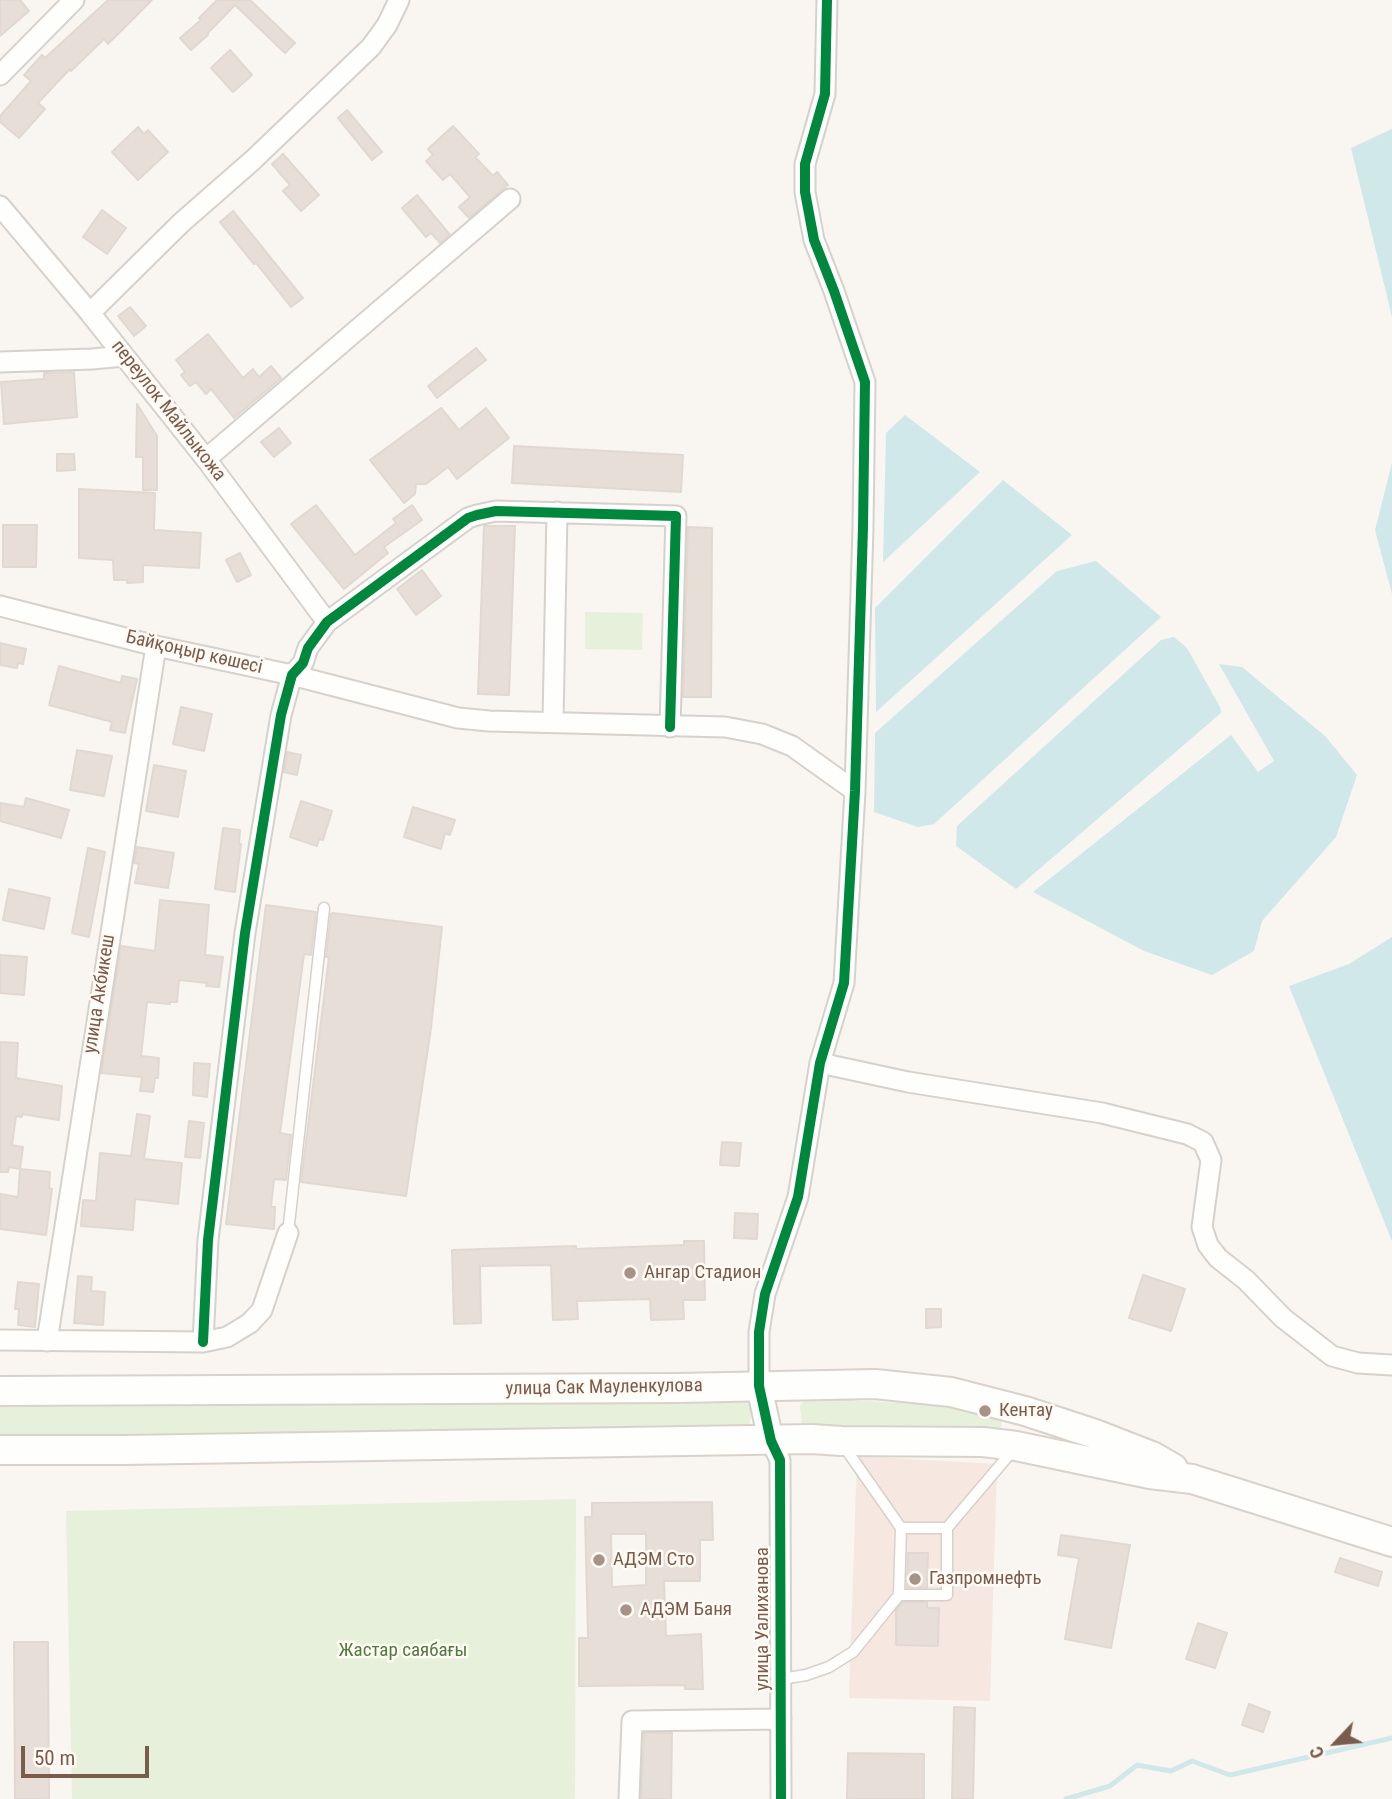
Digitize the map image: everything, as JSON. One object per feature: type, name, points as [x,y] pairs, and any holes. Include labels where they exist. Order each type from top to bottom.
[{"type":"main road","name":"улица Сак Мауленкулова","points":[[0,1391],[875,1384],[951,1392],[1025,1411],[1154,1457],[1192,1479]]},
{"type":"main road","name":"улица Сак Мауленкулова","points":[[0,1450],[812,1439],[983,1442],[1016,1446],[1150,1474],[1192,1479],[1392,1542]]},
{"type":"street","points":[[0,75],[74,0]]},
{"type":"street","points":[[90,313],[181,223],[371,47],[387,24],[398,0]]},
{"type":"street","points":[[771,1441],[759,1386],[759,1332],[765,1294],[798,1197],[820,1063],[844,983],[855,791],[865,382],[814,240],[805,192],[805,164],[825,94],[827,0]]},
{"type":"street","points":[[206,459],[510,199]]},
{"type":"street","name":"переулок Майлыкожа","points":[[0,206],[90,313],[206,459],[327,622]]},
{"type":"street","points":[[0,362],[124,356]]},
{"type":"street","points":[[203,1342],[208,1240],[245,933],[281,715],[292,675],[303,663],[308,648],[327,622],[468,519],[496,511],[676,516],[670,727]]},
{"type":"street","points":[[553,722],[557,512]]},
{"type":"street","name":"Байқоңыр көшесі","points":[[0,606],[156,646],[292,675],[458,718],[725,727],[762,734],[792,746],[855,791]]},
{"type":"street","name":"улица Акбикеш","points":[[47,1341],[156,646]]},
{"type":"street","points":[[820,1063],[908,1083],[1102,1113],[1187,1134],[1203,1142],[1211,1160],[1202,1227],[1218,1258],[1246,1280],[1283,1318],[1332,1356],[1358,1363],[1392,1365]]},
{"type":"street","points":[[0,1340],[203,1342],[227,1337],[250,1323],[262,1310],[288,1233]]},
{"type":"street","name":"улица Уалиханова","points":[[771,1441],[780,1460],[781,1799]]},
{"type":"street","points":[[629,1799],[632,1721],[781,1719]]},
{"type":"lane","points":[[288,1233],[324,908]]},
{"type":"lane","points":[[781,1679],[806,1675],[829,1667],[853,1653],[900,1595],[901,1528],[841,1441]]},
{"type":"lane","points":[[900,1595],[947,1595],[947,1528],[1016,1446]]},
{"type":"lane","points":[[901,1528],[947,1528]]},
{"type":"shaded area","points":[[857,1456],[997,1464],[990,1701],[849,1698]]},
{"type":"green space","points":[[585,612],[643,613],[642,650],[585,649]]},
{"type":"green space","points":[[743,1397],[751,1406],[752,1413],[749,1426],[740,1430],[0,1436],[0,1404]]},
{"type":"green space","points":[[807,1398],[977,1407],[992,1412],[1002,1421],[1001,1427],[992,1432],[808,1430],[802,1423],[800,1406]]},
{"type":"green space","name":"Жастар саябағы","points":[[576,1499],[575,1799],[72,1799],[66,1511]]},
{"type":"water","points":[[1392,129],[1392,317],[1351,148]]},
{"type":"water","points":[[905,415],[980,472],[883,562],[886,433]]},
{"type":"water","points":[[1392,463],[1392,594],[1375,530]]},
{"type":"water","points":[[1003,480],[1072,535],[876,712],[875,608]]},
{"type":"water","points":[[1096,561],[1161,617],[934,824],[918,827],[874,812],[875,733],[1057,571]]},
{"type":"water","points":[[1174,637],[1187,648],[1221,713],[1016,889],[956,846],[957,826],[1161,640]]},
{"type":"water","points":[[1219,664],[1242,667],[1325,736],[1357,775],[1336,837],[1262,921],[1254,951],[1212,975],[1144,951],[1033,892],[1231,735],[1258,772],[1274,761]]},
{"type":"water","points":[[1392,937],[1392,1241],[1289,986],[1349,964]]},
{"type":"building","points":[[0,0],[20,0],[29,11],[0,36]]},
{"type":"building","points":[[108,0],[152,0],[108,44],[104,39],[71,71],[70,69],[38,103],[45,109],[19,138],[0,122],[0,116],[31,81],[24,75],[42,55],[45,58]]},
{"type":"building","points":[[217,0],[250,0],[295,43],[285,53],[235,5],[191,50],[180,38],[201,20],[199,18]]},
{"type":"building","points":[[230,50],[252,75],[233,92],[211,68]]},
{"type":"building","points":[[347,110],[382,152],[372,160],[338,118]]},
{"type":"building","points":[[453,126],[479,154],[475,157],[493,176],[497,172],[508,185],[469,218],[459,207],[470,197],[450,174],[443,180],[426,161],[433,155],[428,149]]},
{"type":"building","points":[[138,127],[144,134],[148,130],[168,152],[138,180],[112,152]]},
{"type":"building","points":[[283,154],[319,195],[301,211],[283,191],[290,185],[272,164]]},
{"type":"building","points":[[417,195],[450,235],[440,243],[431,233],[426,237],[402,208]]},
{"type":"building","points":[[102,210],[126,228],[107,254],[83,237]]},
{"type":"building","points":[[233,211],[303,298],[291,307],[220,222]]},
{"type":"building","points":[[130,307],[146,326],[134,336],[118,316]]},
{"type":"building","points":[[208,334],[243,378],[253,369],[259,377],[271,366],[281,378],[234,418],[211,389],[206,394],[196,382],[190,386],[181,375],[185,372],[176,360]]},
{"type":"building","points":[[476,348],[486,360],[437,398],[428,386]]},
{"type":"building","points":[[74,372],[77,417],[4,424],[1,382],[44,379],[44,373]]},
{"type":"building","points":[[137,404],[157,436],[157,490],[143,490],[143,457],[136,457]]},
{"type":"building","points":[[441,408],[459,430],[486,408],[509,438],[457,479],[448,467],[426,484],[416,484],[415,494],[404,503],[370,460]]},
{"type":"building","points":[[279,428],[291,443],[274,457],[261,442]]},
{"type":"building","points":[[514,446],[683,455],[681,492],[512,483]]},
{"type":"building","points":[[57,454],[74,454],[75,470],[57,471]]},
{"type":"building","points":[[79,489],[155,493],[154,530],[201,533],[199,568],[143,565],[143,582],[127,583],[127,580],[114,580],[113,560],[79,558]]},
{"type":"building","points":[[316,505],[355,555],[396,523],[393,519],[412,505],[422,520],[384,547],[388,553],[344,589],[291,524]]},
{"type":"building","points":[[3,525],[37,525],[36,567],[3,567]]},
{"type":"building","points":[[484,526],[515,526],[509,695],[478,694]]},
{"type":"building","points":[[688,527],[712,528],[711,697],[683,697]]},
{"type":"building","points":[[240,553],[251,575],[237,582],[226,560]]},
{"type":"building","points":[[422,570],[441,596],[416,615],[397,589]]},
{"type":"building","points":[[0,643],[26,649],[23,664],[18,663],[17,668],[0,665]]},
{"type":"building","points":[[59,666],[121,683],[122,676],[137,679],[125,733],[110,730],[112,722],[49,705]]},
{"type":"building","points":[[181,707],[212,714],[204,751],[173,744]]},
{"type":"building","points":[[77,750],[112,756],[104,796],[70,790]]},
{"type":"building","points":[[287,752],[301,755],[297,775],[284,772]]},
{"type":"building","points":[[154,765],[186,771],[178,817],[146,811]]},
{"type":"building","points":[[26,798],[69,810],[61,838],[0,821],[0,803],[24,807]]},
{"type":"building","points":[[301,801],[332,811],[323,840],[319,839],[317,846],[290,837]]},
{"type":"building","points":[[413,807],[455,820],[450,835],[445,833],[441,849],[404,837]]},
{"type":"building","points":[[223,828],[240,830],[241,844],[235,892],[215,889]]},
{"type":"building","points":[[137,847],[174,853],[168,888],[135,883],[139,864],[134,863]]},
{"type":"building","points":[[88,848],[105,852],[89,937],[72,933]]},
{"type":"building","points":[[9,889],[50,898],[44,929],[3,920]]},
{"type":"building","points":[[160,900],[209,905],[205,955],[223,957],[219,987],[179,980],[177,1002],[147,1002],[141,1056],[159,1058],[158,1078],[155,1078],[153,1092],[140,1091],[142,1077],[101,1073],[121,946],[155,951]]},
{"type":"building","points":[[266,905],[316,912],[311,955],[304,954],[280,1133],[291,1135],[286,1180],[274,1179],[271,1207],[275,1207],[274,1229],[226,1224]]},
{"type":"building","points":[[333,913],[442,927],[431,1028],[406,1196],[301,1182]]},
{"type":"building","points":[[0,955],[27,957],[24,995],[0,993]]},
{"type":"building","points":[[0,1042],[18,1043],[16,1078],[62,1086],[59,1120],[22,1114],[22,1117],[16,1116],[12,1145],[23,1147],[20,1169],[9,1167],[8,1172],[0,1172]]},
{"type":"building","points":[[194,1063],[210,1064],[207,1097],[193,1095]]},
{"type":"building","points":[[137,1114],[150,1116],[144,1159],[182,1163],[178,1204],[135,1199],[133,1230],[81,1226],[83,1200],[96,1201],[100,1153],[131,1156]]},
{"type":"building","points":[[189,1121],[204,1123],[200,1158],[185,1157]]},
{"type":"building","points":[[722,1142],[741,1143],[739,1166],[720,1165]]},
{"type":"building","points":[[20,1169],[50,1172],[49,1188],[52,1189],[46,1235],[0,1229],[0,1194],[18,1197]]},
{"type":"building","points":[[735,1213],[758,1214],[757,1239],[734,1238]]},
{"type":"building","points":[[684,1241],[704,1241],[705,1300],[683,1300],[684,1319],[651,1320],[650,1299],[577,1301],[578,1319],[553,1320],[551,1265],[480,1266],[481,1323],[454,1324],[452,1250],[684,1245]]},
{"type":"building","points":[[1143,1275],[1185,1289],[1171,1331],[1129,1318]]},
{"type":"building","points":[[78,1276],[92,1277],[91,1291],[105,1292],[103,1325],[74,1323]]},
{"type":"building","points":[[18,1282],[39,1284],[35,1327],[18,1325],[19,1309],[15,1309]]},
{"type":"building","points":[[926,1309],[941,1309],[941,1327],[926,1328]]},
{"type":"building","points":[[712,1502],[713,1540],[700,1540],[700,1581],[664,1581],[666,1636],[701,1634],[703,1689],[685,1689],[685,1685],[579,1686],[579,1638],[588,1638],[585,1517],[592,1517],[592,1503]],"holes":[[[611,1534],[646,1534],[646,1585],[612,1587]]]},
{"type":"building","points":[[1061,1535],[1130,1545],[1111,1648],[1065,1639],[1079,1558],[1058,1555]]},
{"type":"building","points":[[908,1553],[928,1553],[927,1588],[907,1588]]},
{"type":"building","points":[[1340,1558],[1382,1572],[1378,1586],[1335,1572]]},
{"type":"building","points":[[903,1602],[927,1602],[927,1608],[939,1608],[938,1646],[896,1645],[896,1610]]},
{"type":"building","points":[[1198,1623],[1227,1633],[1215,1668],[1186,1659]]},
{"type":"building","points":[[14,1642],[48,1642],[49,1799],[15,1799]]},
{"type":"building","points":[[1249,1704],[1270,1712],[1263,1732],[1242,1725]]},
{"type":"building","points":[[954,1707],[975,1708],[973,1799],[952,1799]]},
{"type":"building","points":[[644,1733],[672,1733],[671,1799],[641,1799]]},
{"type":"building","points":[[848,1753],[924,1754],[924,1799],[847,1799]]},
{"type":"waterway","points":[[1066,1799],[1110,1786],[1137,1765],[1171,1771],[1192,1761],[1230,1775],[1392,1738]]},
{"type":"cycle path","points":[[781,1799],[780,1460],[771,1441],[759,1386],[759,1332],[765,1294],[798,1197],[820,1063],[844,983],[855,791],[863,527],[865,382],[814,240],[805,192],[805,164],[825,94],[827,0]]},
{"type":"cycle path","points":[[203,1342],[208,1240],[245,933],[281,715],[292,675],[303,663],[308,648],[327,622],[468,518],[477,515],[496,511],[676,516],[670,727]]},
{"type":"place","name":"Ангар Стадион","points":[[630,1273]]},
{"type":"place","name":"Кентау","points":[[985,1411]]},
{"type":"place","name":"АДЭМ Сто","points":[[599,1560]]},
{"type":"place","name":"Газпромнефть","points":[[915,1579]]},
{"type":"place","name":"АДЭМ Баня","points":[[626,1610]]}]
